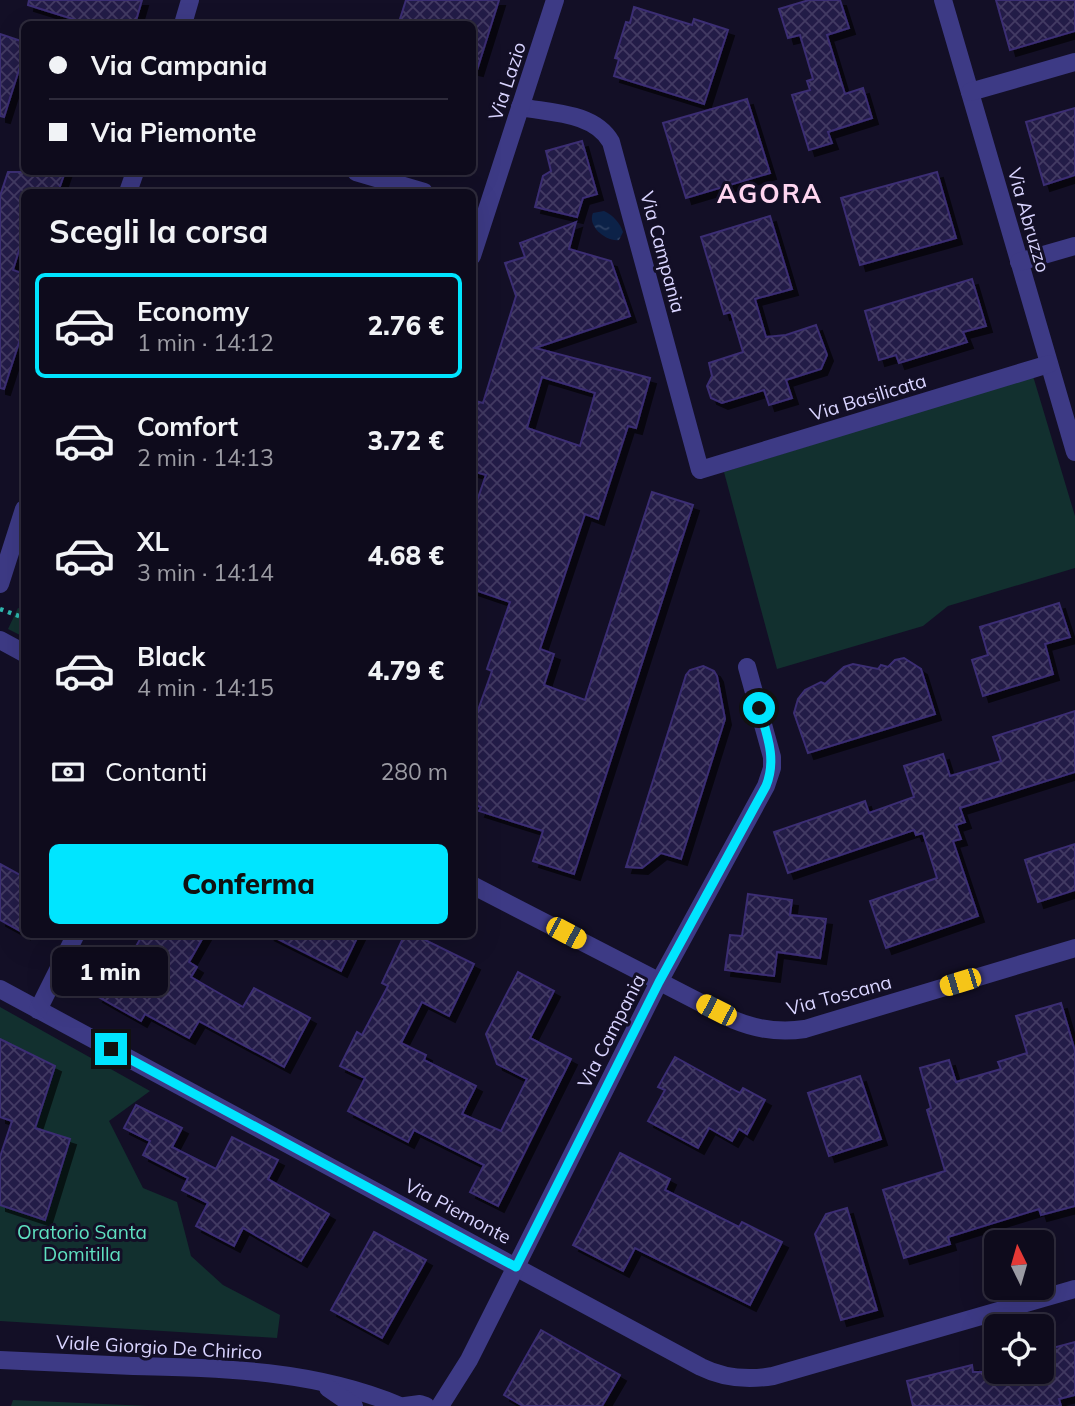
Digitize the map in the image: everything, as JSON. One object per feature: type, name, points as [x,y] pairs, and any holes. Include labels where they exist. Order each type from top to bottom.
[{"type":"street","points":[[184,21],[190,0]]},
{"type":"street","name":"Via Lazio","points":[[476,233],[480,210],[520,107],[555,0]]},
{"type":"street","name":"Via Abruzzo","points":[[943,0],[1074,443]]},
{"type":"street","points":[[970,92],[1075,62]]},
{"type":"street","name":"Via Campania","points":[[520,107],[584,120],[601,129],[611,142],[700,470]]},
{"type":"street","points":[[366,175],[414,189]]},
{"type":"street","points":[[1019,262],[1075,246]]},
{"type":"street","name":"Via Basilicata","points":[[700,470],[1049,364]]},
{"type":"street","points":[[0,584],[21,518]]},
{"type":"street","points":[[0,640],[21,651]]},
{"type":"street","name":"Via Campania","points":[[440,1406],[464,1371],[659,982],[770,777],[772,757],[747,667]]},
{"type":"street","name":"Via Toscana","points":[[476,887],[743,1024],[766,1030],[805,1029],[1075,948]]},
{"type":"street","points":[[38,1010],[74,938]]},
{"type":"street","name":"Via Piemonte","points":[[0,989],[701,1367],[724,1375],[745,1378],[773,1376],[1075,1289]]},
{"type":"street","name":"Viale Giorgio De Chirico","points":[[0,1360],[253,1370],[359,1391],[400,1406]]},
{"type":"street","name":"Viale Giorgio De Chirico","points":[[316,1381],[354,1406]]},
{"type":"street","points":[[405,1406],[426,1406]]},
{"type":"path","points":[[0,609],[21,617]]},
{"type":"green space","points":[[1033,376],[1075,516],[1075,568],[948,606],[923,626],[777,669],[724,472]]},
{"type":"green space","points":[[18,608],[21,609],[21,636],[8,629]]},
{"type":"green space","name":"Oratorio Santa Domitilla","points":[[0,1007],[150,1091],[109,1121],[143,1188],[177,1202],[191,1256],[223,1285],[280,1315],[277,1338],[0,1321],[0,1157],[12,1121],[0,1117]]},
{"type":"green space","points":[[13,1400],[149,1406],[11,1406]]},
{"type":"water","points":[[604,211],[618,222],[622,229],[619,240],[603,236],[595,228],[593,213]]},
{"type":"building","points":[[29,0],[142,0],[136,21],[76,21],[28,5]]},
{"type":"building","points":[[406,0],[499,0],[477,70],[476,21],[400,19]]},
{"type":"building","points":[[809,0],[840,0],[849,28],[827,35],[845,94],[863,88],[872,118],[828,132],[832,143],[809,150],[792,95],[810,90],[807,81],[813,79],[800,35],[788,38],[779,9]]},
{"type":"building","points":[[996,0],[1075,0],[1075,31],[1010,50]]},
{"type":"building","points":[[634,7],[692,25],[694,19],[728,30],[704,104],[614,76],[619,59],[615,58],[626,22],[630,23]]},
{"type":"building","points":[[0,34],[21,41],[21,63],[4,117],[0,116]]},
{"type":"building","points":[[747,99],[770,173],[686,198],[663,123]]},
{"type":"building","points":[[1075,108],[1075,175],[1044,185],[1026,122]]},
{"type":"building","points":[[582,141],[597,194],[583,198],[577,217],[535,207],[543,176],[551,171],[546,151]]},
{"type":"building","points":[[8,172],[21,172],[21,175],[64,175],[59,189],[21,189],[21,244],[13,270],[21,273],[21,336],[4,389],[0,388],[0,196]]},
{"type":"building","points":[[937,172],[956,238],[860,265],[841,198]]},
{"type":"building","points":[[770,216],[792,289],[755,299],[766,337],[786,335],[816,325],[827,355],[821,369],[786,380],[792,398],[769,405],[764,390],[722,403],[711,398],[707,386],[712,376],[709,363],[743,352],[731,312],[724,314],[701,237]]},
{"type":"building","points":[[576,222],[569,249],[611,261],[630,316],[535,348],[650,378],[636,428],[628,426],[598,519],[585,514],[540,649],[554,654],[544,685],[585,700],[652,492],[693,505],[574,874],[533,861],[543,831],[479,811],[481,807],[476,805],[476,716],[492,671],[487,669],[510,602],[476,590],[476,504],[486,475],[476,472],[476,401],[483,403],[516,296],[505,263],[525,257],[520,243]],"holes":[[[542,377],[595,393],[580,446],[527,428]]]},
{"type":"building","points":[[972,279],[986,326],[963,332],[967,342],[899,363],[896,355],[879,360],[865,311]]},
{"type":"building","points":[[1059,603],[1070,637],[1045,644],[1053,674],[983,696],[972,660],[988,655],[980,627]]},
{"type":"building","points":[[904,658],[921,669],[935,714],[808,753],[794,713],[798,699],[805,690],[821,682],[825,684],[844,667],[853,664],[878,669],[881,665],[888,667],[895,660]]},
{"type":"building","points":[[703,666],[714,671],[717,676],[725,719],[681,859],[661,853],[642,868],[626,867],[686,675],[690,670]]},
{"type":"building","points":[[1075,711],[1075,772],[960,808],[965,822],[956,825],[961,839],[953,841],[978,916],[886,948],[870,901],[937,878],[923,833],[916,835],[914,830],[788,873],[774,832],[865,801],[869,813],[914,797],[904,766],[943,754],[950,776],[1001,761],[993,737]]},
{"type":"building","points":[[1075,844],[1075,890],[1038,902],[1025,860]]},
{"type":"building","points":[[0,864],[21,875],[21,931],[0,920]]},
{"type":"building","points":[[748,894],[792,900],[790,915],[826,919],[820,958],[777,952],[774,976],[725,970],[730,935],[742,936]]},
{"type":"building","points":[[141,938],[203,938],[189,962],[197,967],[191,977],[243,1007],[254,988],[310,1018],[284,1067],[199,1021],[189,1038],[145,1014],[141,1021],[97,996],[122,952],[130,957]]},
{"type":"building","points":[[276,938],[357,938],[341,971]]},
{"type":"building","points":[[403,938],[421,938],[474,964],[449,1016],[422,1002],[401,1043],[426,1055],[424,1060],[476,1086],[462,1114],[501,1131],[527,1079],[497,1064],[486,1034],[518,972],[554,991],[530,1038],[571,1059],[498,1206],[470,1192],[484,1165],[414,1130],[408,1142],[348,1111],[365,1078],[340,1066],[357,1032],[362,1035],[388,986],[382,983]]},
{"type":"building","points":[[1061,1003],[1075,1051],[1075,1206],[1041,1215],[1039,1209],[948,1237],[950,1244],[904,1258],[883,1190],[945,1171],[927,1110],[931,1108],[920,1068],[949,1060],[956,1082],[1001,1069],[998,1062],[1027,1053],[1016,1016]]},
{"type":"building","points":[[0,1039],[55,1066],[35,1128],[70,1139],[45,1220],[0,1205],[0,1157],[12,1121],[0,1117]]},
{"type":"building","points":[[675,1057],[740,1093],[743,1088],[765,1100],[747,1134],[739,1129],[732,1141],[709,1128],[698,1148],[648,1121],[665,1090],[658,1087]]},
{"type":"building","points":[[860,1076],[881,1139],[829,1156],[808,1093]]},
{"type":"building","points":[[136,1105],[182,1128],[172,1147],[216,1169],[232,1137],[278,1160],[268,1179],[329,1214],[301,1261],[243,1228],[234,1246],[196,1226],[208,1203],[182,1190],[188,1178],[143,1155],[150,1141],[124,1128]]},
{"type":"building","points":[[620,1153],[670,1179],[665,1190],[739,1227],[742,1222],[782,1242],[750,1305],[635,1248],[623,1271],[573,1245]]},
{"type":"building","points":[[847,1208],[877,1310],[841,1320],[815,1234],[826,1214]]},
{"type":"building","points":[[374,1232],[426,1260],[382,1338],[331,1310]]},
{"type":"building","points":[[541,1330],[620,1375],[602,1406],[523,1406],[504,1395]]},
{"type":"building","points":[[1075,1342],[1075,1395],[1059,1399],[1061,1406],[913,1406],[907,1381],[972,1365],[973,1372],[984,1372],[984,1384],[1054,1384],[1054,1348]]},
{"type":"district","name":"AGORA","points":[[770,194]]},
{"type":"route","points":[[111,1049],[516,1267],[659,982],[770,777],[772,757],[759,708]]}]
